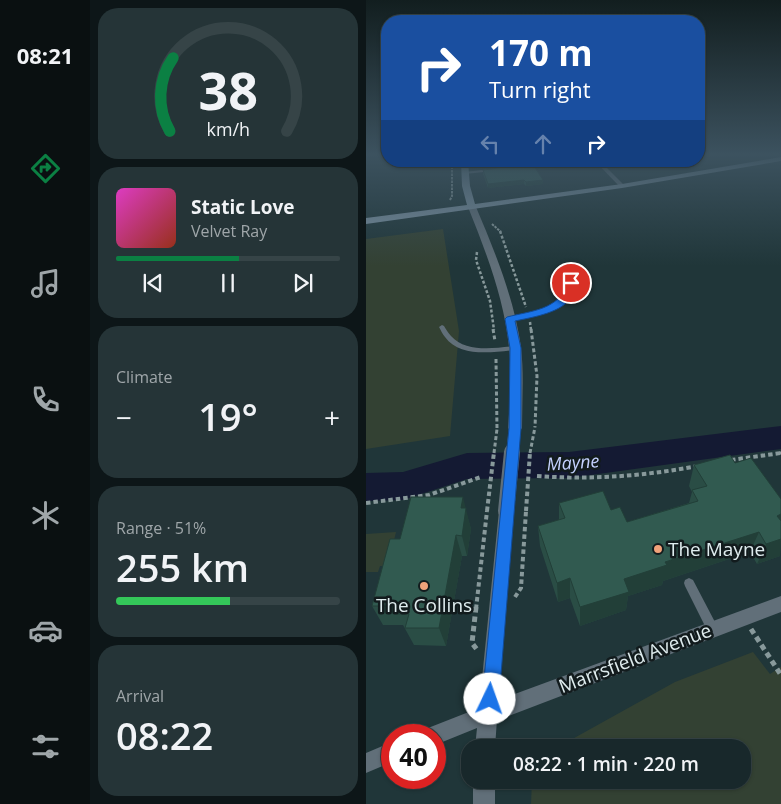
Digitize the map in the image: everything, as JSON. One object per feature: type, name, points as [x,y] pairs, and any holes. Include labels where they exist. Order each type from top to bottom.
[{"type":"main road","points":[[468,192],[472,207]]},
{"type":"main road","points":[[366,221],[583,192]]},
{"type":"street","points":[[472,207],[504,294],[515,348],[515,428],[486,739]]},
{"type":"street","name":"Marrsfield Avenue","points":[[446,731],[712,628],[781,604]]},
{"type":"street","points":[[366,763],[381,757]]},
{"type":"street","points":[[484,789],[484,804]]},
{"type":"lane","points":[[510,319],[556,306],[569,295],[571,283]]},
{"type":"lane","points":[[442,327],[446,336],[459,347],[477,350],[515,348]]},
{"type":"lane","points":[[689,584],[712,628]]},
{"type":"path","points":[[492,670],[472,643],[497,428]]},
{"type":"path","points":[[521,588],[529,456],[535,428]]},
{"type":"path","points":[[724,461],[781,453]]},
{"type":"path","points":[[742,457],[745,462]]},
{"type":"path","points":[[537,476],[566,479],[612,479],[706,464]]},
{"type":"path","points":[[366,503],[430,495],[480,477]]},
{"type":"path","points":[[743,617],[781,675]]},
{"type":"green space","points":[[443,229],[459,331],[450,436],[366,449],[366,239]]},
{"type":"green space","points":[[396,532],[388,566],[380,566],[378,572],[366,572],[366,534]]},
{"type":"green space","points":[[753,652],[770,674],[781,667],[781,804],[531,804],[532,789],[751,789],[751,739],[572,739],[675,682]]},
{"type":"building","name":"The Mayne","points":[[730,455],[735,463],[751,458],[781,499],[781,514],[777,516],[781,521],[781,539],[766,544],[759,532],[665,562],[667,565],[624,579],[629,592],[580,607],[570,578],[557,583],[538,526],[565,518],[559,503],[603,491],[611,510],[620,507],[627,522],[698,501],[692,490],[707,486],[694,465]]},
{"type":"building","name":"The Collins","points":[[411,497],[463,497],[461,508],[466,508],[462,536],[456,535],[439,628],[405,628],[409,614],[397,614],[399,606],[372,606],[390,539],[400,539]]},
{"type":"waterway","name":"Mayne","points":[[366,487],[403,486],[467,466],[569,465],[781,437]]},
{"type":"place","name":"The Mayne","points":[[658,549]]},
{"type":"place","name":"The Collins","points":[[424,586]]},
{"type":"route","points":[[490,699],[515,428],[515,348],[510,319],[556,306],[569,295],[571,283]]}]
